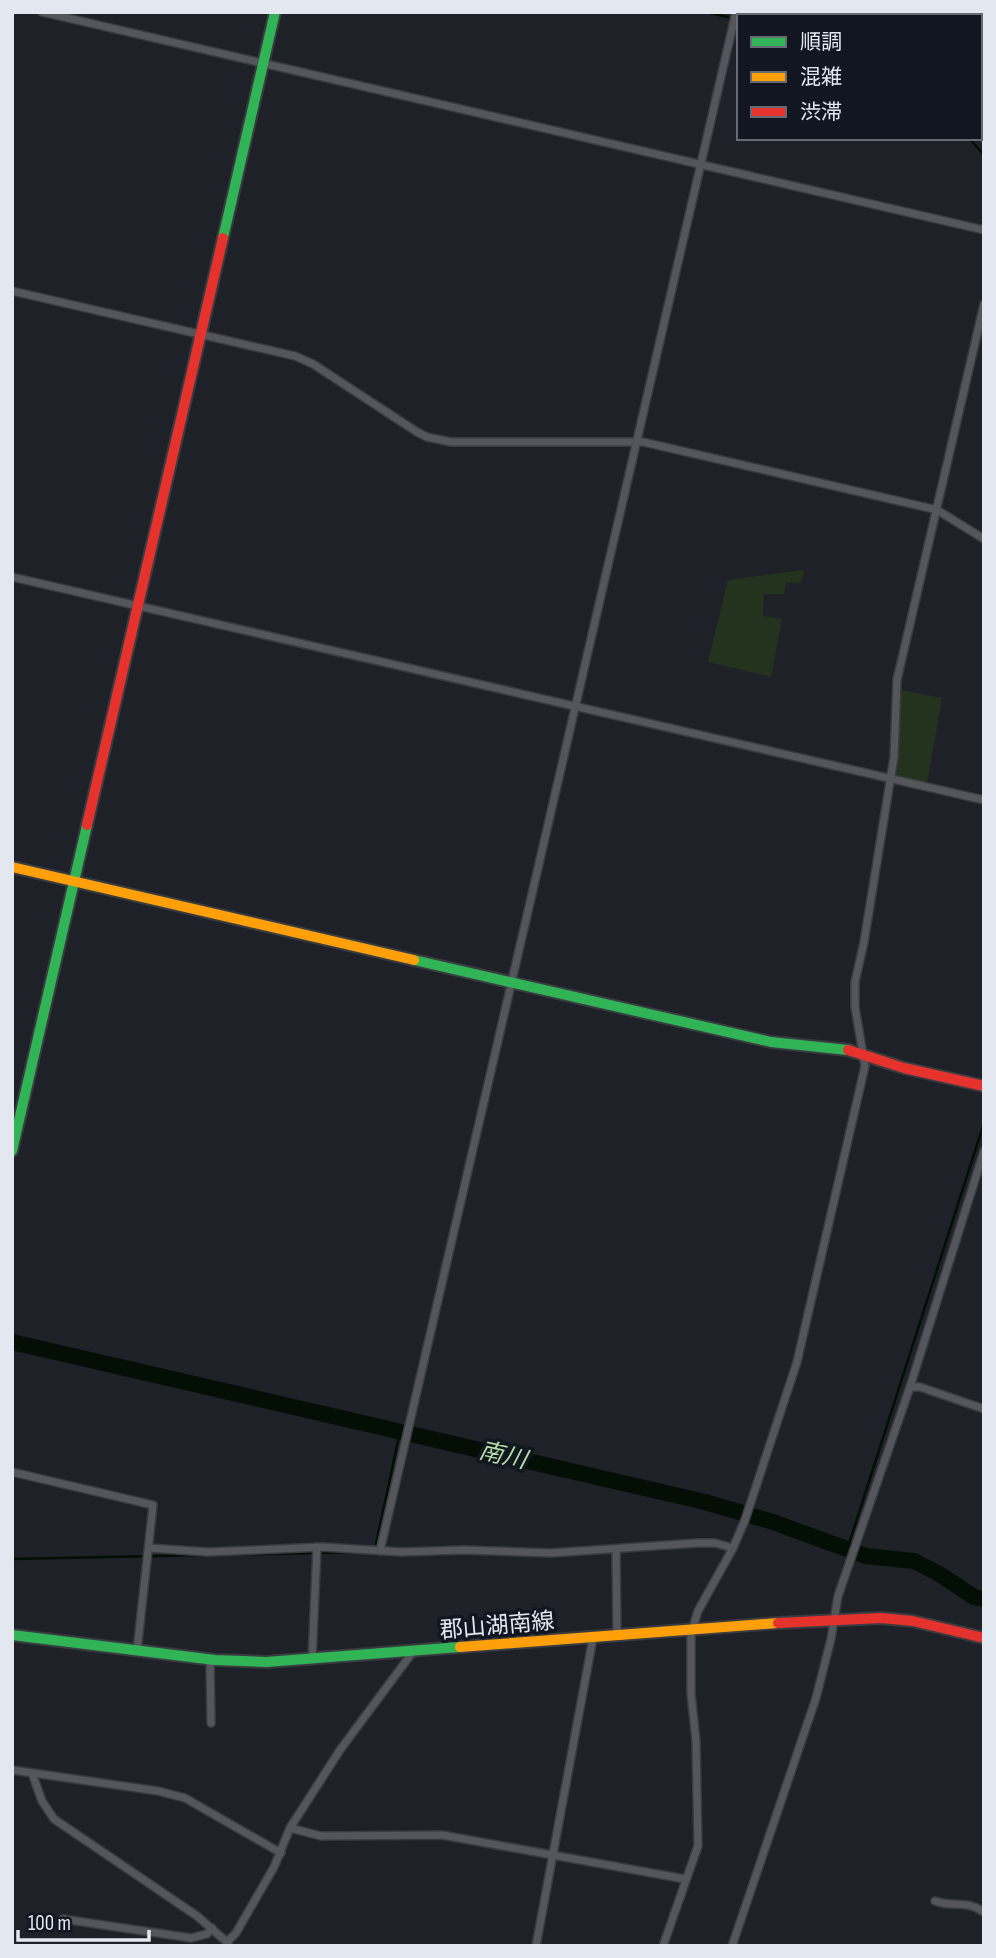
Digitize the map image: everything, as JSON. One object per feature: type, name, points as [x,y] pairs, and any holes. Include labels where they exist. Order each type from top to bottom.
[{"type":"street","points":[[42,12],[984,230]]},
{"type":"street","points":[[12,1151],[275,12]]},
{"type":"street","points":[[380,1551],[636,441],[737,16]]},
{"type":"street","points":[[12,291],[305,360],[427,438],[451,442],[636,441],[937,510],[984,539]]},
{"type":"street","points":[[663,1946],[698,1846],[696,1741],[690,1644],[698,1611],[733,1548],[745,1520],[796,1362],[865,1066],[855,1007],[855,982],[864,942],[890,778],[896,733],[897,680],[984,304]]},
{"type":"street","points":[[12,577],[984,800]]},
{"type":"street","points":[[12,866],[771,1042],[836,1048],[938,1077],[984,1086]]},
{"type":"street","points":[[732,1946],[816,1698],[838,1597],[910,1387],[984,1151]]},
{"type":"street","points":[[910,1387],[920,1387],[984,1409]]},
{"type":"street","points":[[12,1472],[153,1505],[137,1651]]},
{"type":"street","points":[[149,1548],[208,1552],[317,1547],[419,1552],[464,1550],[551,1553],[715,1543],[733,1548]]},
{"type":"street","points":[[312,1660],[317,1547]]},
{"type":"street","points":[[616,1549],[617,1636]]},
{"type":"street","name":"郡山湖南線","points":[[12,1635],[210,1659],[266,1662],[835,1619],[881,1618],[913,1621],[984,1638]]},
{"type":"street","points":[[537,1946],[593,1638]]},
{"type":"street","points":[[32,1773],[42,1801],[54,1819],[192,1912],[228,1944],[281,1853],[290,1828],[340,1750],[412,1653]]},
{"type":"street","points":[[210,1659],[211,1724]]},
{"type":"street","points":[[12,1770],[179,1796],[281,1853]]},
{"type":"street","points":[[290,1828],[321,1836],[442,1835],[685,1879]]},
{"type":"street","points":[[935,1901],[946,1904],[972,1904],[984,1912]]},
{"type":"street","points":[[62,1919],[191,1942],[207,1934],[212,1928]]},
{"type":"green space","points":[[804,570],[801,583],[786,582],[784,594],[764,594],[763,616],[782,619],[771,677],[708,662],[728,580]]},
{"type":"green space","points":[[901,690],[942,698],[927,783],[897,776]]},
{"type":"waterway","points":[[707,12],[731,18]]},
{"type":"waterway","points":[[971,140],[984,155]]},
{"type":"waterway","points":[[847,1550],[984,1123]]},
{"type":"waterway","name":"南川","points":[[12,1342],[705,1502],[773,1522],[866,1556],[914,1561],[974,1597],[984,1599]]},
{"type":"waterway","points":[[376,1544],[400,1432]]},
{"type":"waterway","points":[[211,1555],[374,1552]]},
{"type":"waterway","points":[[12,1559],[205,1555]]},
{"type":"traffic: fast","points":[[223,238],[275,12]]},
{"type":"traffic: fast","points":[[12,1151],[87,825]]},
{"type":"traffic: fast","points":[[414,960],[771,1042],[848,1050]]},
{"type":"traffic: fast","points":[[12,1635],[215,1660],[266,1662],[460,1647]]},
{"type":"traffic: slow","points":[[12,867],[414,960]]},
{"type":"traffic: slow","points":[[460,1647],[778,1623]]},
{"type":"traffic: jam","points":[[87,825],[223,238]]},
{"type":"traffic: jam","points":[[848,1050],[904,1068],[984,1086]]},
{"type":"traffic: jam","points":[[778,1623],[881,1618],[913,1621],[984,1638]]}]
